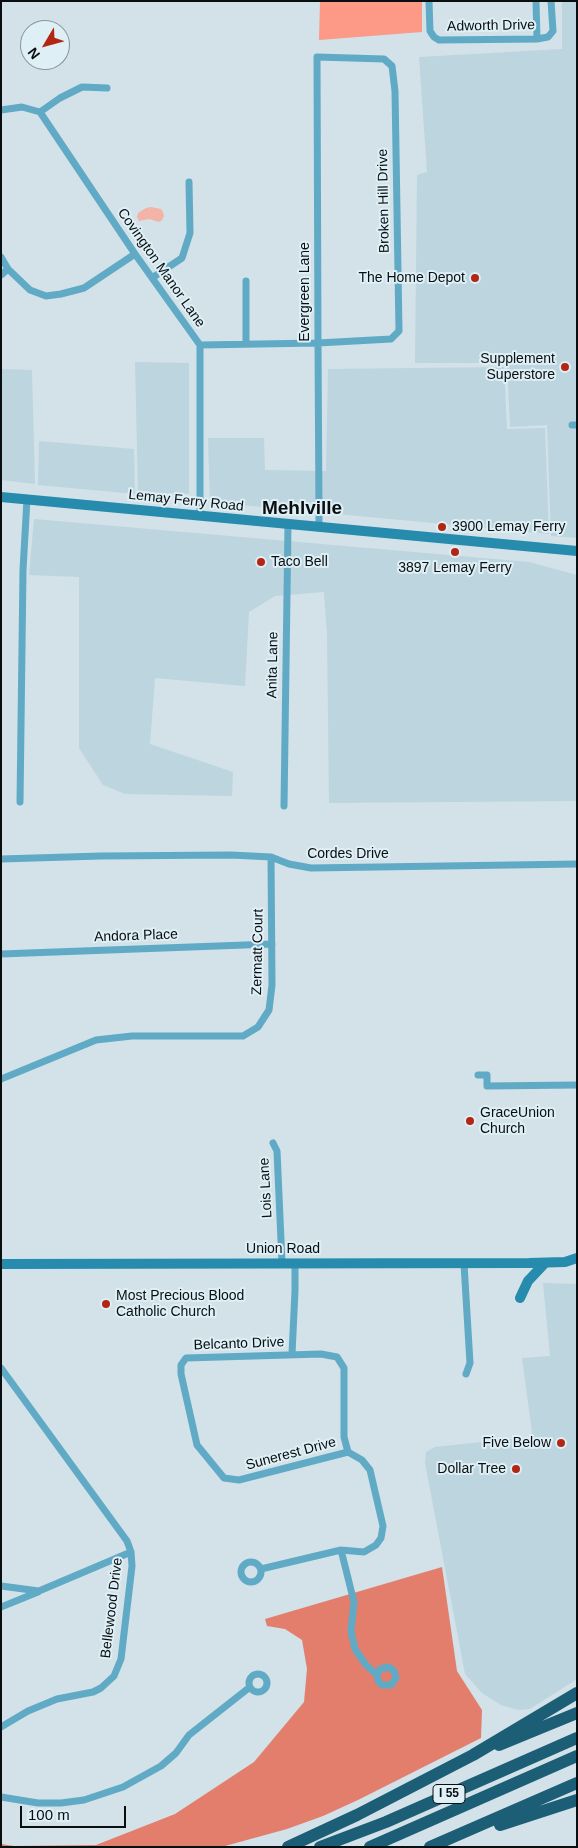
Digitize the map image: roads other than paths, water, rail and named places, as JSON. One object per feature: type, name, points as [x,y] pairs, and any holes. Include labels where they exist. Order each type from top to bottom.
[{"type":"highway","points":[[288,1847],[357,1816],[473,1755],[577,1693]]},
{"type":"highway","points":[[473,1755],[517,1739],[577,1713]]},
{"type":"highway","name":"I 55","points":[[320,1847],[386,1822],[577,1738]]},
{"type":"highway","name":"I 55","points":[[370,1847],[577,1756]]},
{"type":"highway","points":[[430,1847],[577,1783]]},
{"type":"highway","points":[[430,1847],[577,1800]]},
{"type":"main road","name":"Lemay Ferry Road","points":[[1,496],[318,528],[577,551]]},
{"type":"main road","name":"Union Road","points":[[1,1264],[464,1264],[565,1262],[577,1258]]},
{"type":"main road","name":"Union Road","points":[[565,1262],[577,1265]]},
{"type":"main road","points":[[520,1298],[528,1281],[545,1263]]},
{"type":"street","name":"Adworth Drive","points":[[429,1],[430,31],[439,40],[537,39],[548,37],[553,31],[551,1]]},
{"type":"street","points":[[536,1],[537,39]]},
{"type":"street","name":"Broken Hill Drive","points":[[200,345],[318,343],[391,339],[399,331],[395,91],[392,66],[384,59],[317,57]]},
{"type":"street","name":"Evergreen Lane","points":[[317,57],[318,528]]},
{"type":"street","points":[[1,110],[22,107],[40,112],[60,98],[82,87],[107,88]]},
{"type":"street","name":"Covington Manor Lane","points":[[40,112],[135,254],[200,345],[200,516]]},
{"type":"street","points":[[152,278],[182,258],[190,233],[189,182]]},
{"type":"street","points":[[1,257],[8,269],[30,290],[46,296],[84,288],[135,254]]},
{"type":"street","points":[[1,275],[8,269]]},
{"type":"street","points":[[246,281],[246,344]]},
{"type":"street","points":[[20,802],[23,570],[27,499]]},
{"type":"street","name":"Anita Lane","points":[[284,806],[288,524]]},
{"type":"street","name":"Cordes Drive","points":[[1,859],[222,855],[271,857],[289,864],[311,868],[577,864]]},
{"type":"street","name":"Zermatt Court","points":[[1,1079],[88,1042],[102,1038],[132,1036],[243,1036],[258,1027],[269,1010],[272,985],[271,857]]},
{"type":"street","name":"Andora Place","points":[[1,954],[272,944]]},
{"type":"street","points":[[478,1075],[487,1075],[487,1086],[577,1085]]},
{"type":"street","name":"Lois Lane","points":[[273,1143],[277,1151],[282,1263]]},
{"type":"street","points":[[292,1354],[295,1291],[294,1264]]},
{"type":"street","points":[[464,1264],[470,1363],[466,1374]]},
{"type":"street","name":"Belcanto Drive","points":[[186,1358],[292,1354],[321,1354],[337,1357],[344,1368],[344,1437],[348,1452]]},
{"type":"street","name":"Sunerest Drive","points":[[186,1358],[180,1365],[181,1374],[197,1445],[224,1478],[239,1480],[348,1452]]},
{"type":"street","name":"Bellewood Drive","points":[[1,1368],[127,1541],[132,1566],[120,1659],[114,1676],[101,1688],[93,1692],[57,1699],[28,1711],[1,1727]]},
{"type":"street","points":[[261,1569],[341,1550],[364,1552],[376,1545],[383,1526],[370,1470],[362,1460],[348,1452]]},
{"type":"street","points":[[341,1550],[354,1602],[351,1631],[355,1649],[366,1665],[377,1675]]},
{"type":"street","points":[[1,1607],[130,1552]]},
{"type":"street","points":[[1,1586],[39,1591]]},
{"type":"street","points":[[1,1797],[38,1803],[60,1803],[84,1800],[123,1787],[161,1766],[176,1753],[189,1735],[250,1688]]},
{"type":"place","name":"The Home Depot","points":[[475,278]]},
{"type":"place","name":"Supplement Superstore","points":[[565,367]]},
{"type":"place","name":"3900 Lemay Ferry","points":[[442,527]]},
{"type":"place","name":"3897 Lemay Ferry","points":[[455,552]]},
{"type":"place","name":"Taco Bell","points":[[261,562]]},
{"type":"place","name":"GraceUnion Church","points":[[470,1121]]},
{"type":"place","name":"Most Precious Blood Catholic Church","points":[[106,1304]]},
{"type":"place","name":"Five Below","points":[[561,1443]]},
{"type":"place","name":"Dollar Tree","points":[[516,1469]]},
{"type":"district","name":"Mehlville","points":[[302,509]]}]
